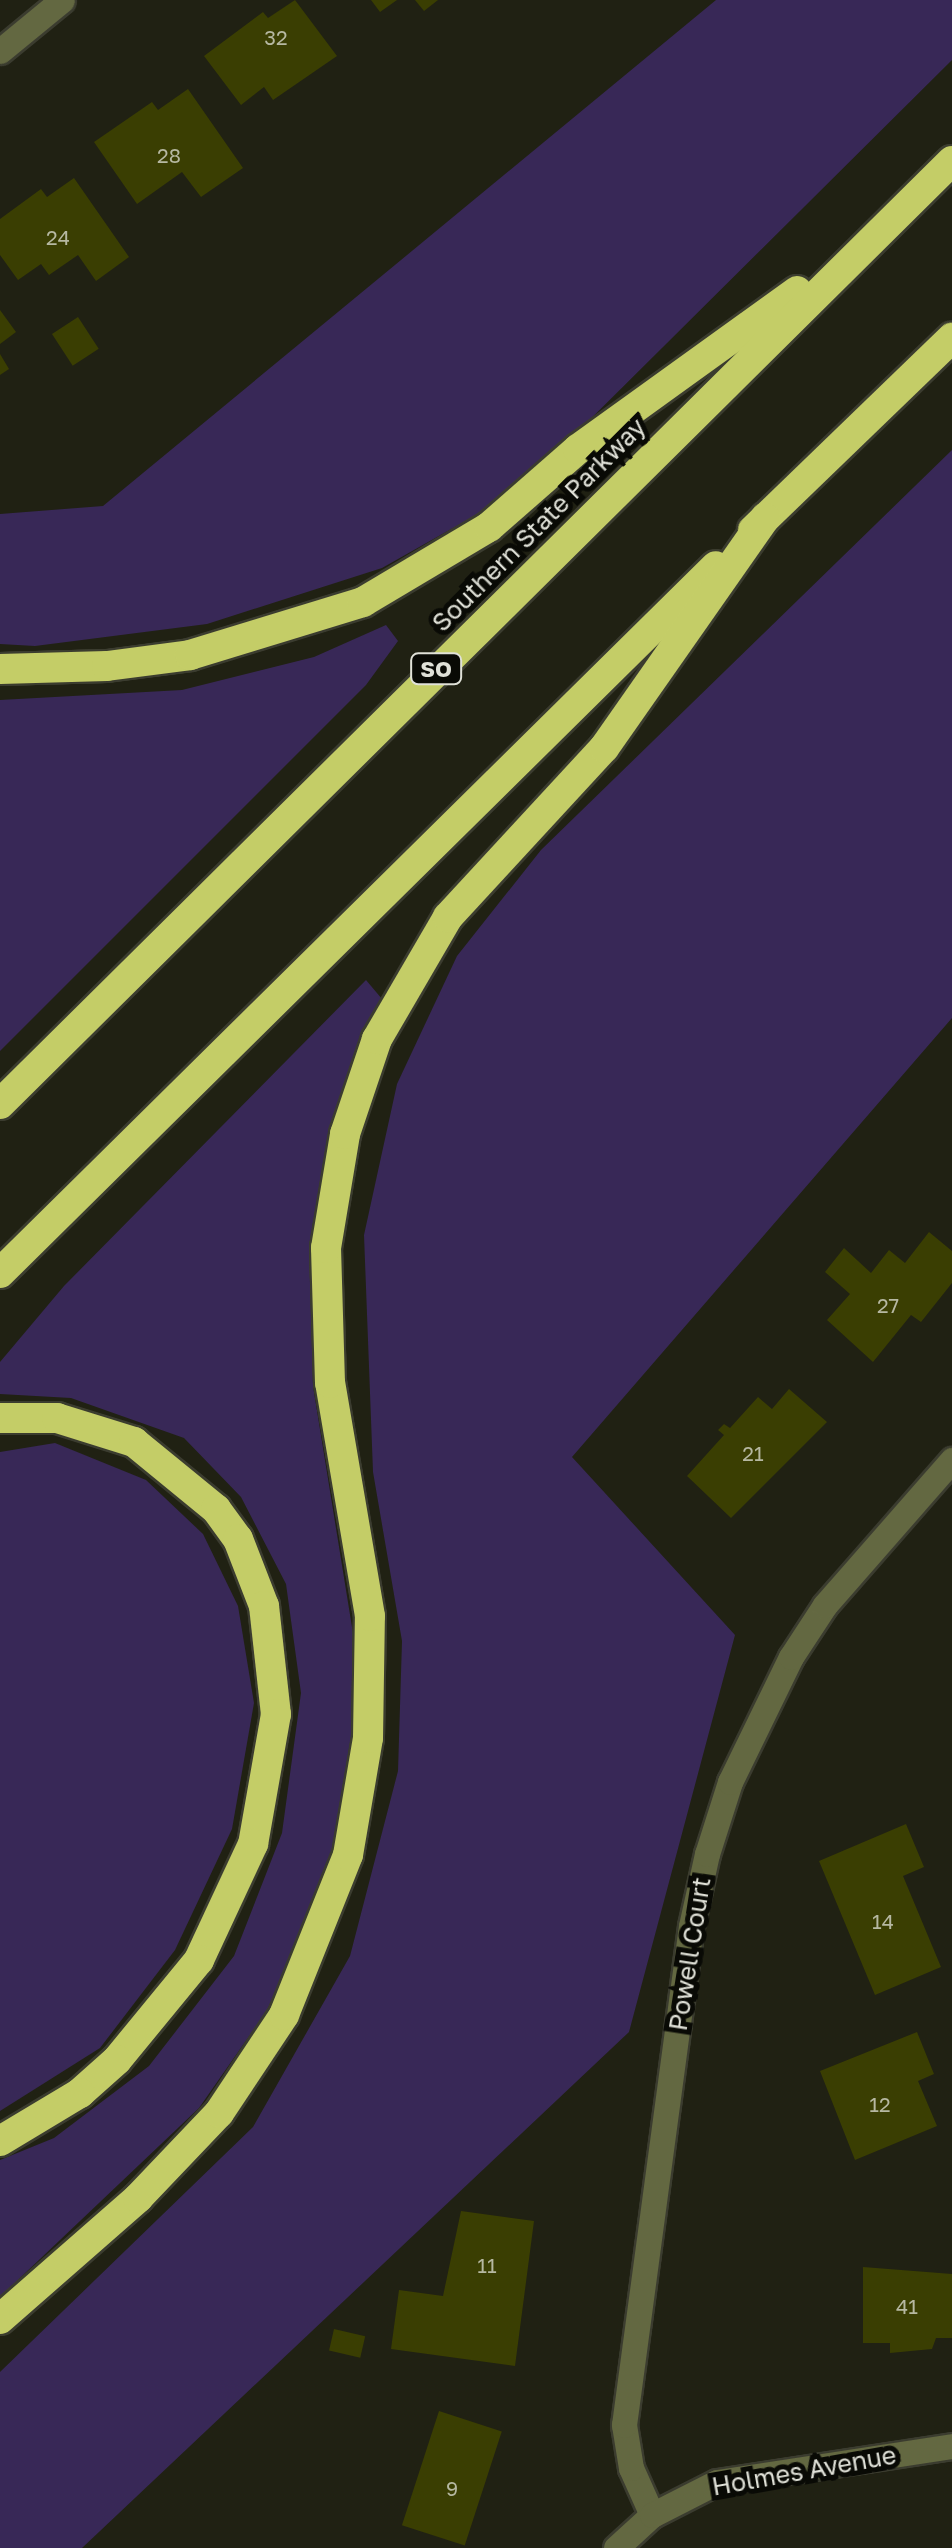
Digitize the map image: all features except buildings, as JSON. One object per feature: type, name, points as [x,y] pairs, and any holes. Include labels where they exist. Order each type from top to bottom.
[{"type":"highway","name":"Southern State Parkway","points":[[0,1104],[952,160]]},
{"type":"highway","points":[[0,669],[107,666],[190,655],[282,631],[394,588],[490,527],[578,449],[874,236]]},
{"type":"highway","points":[[0,1273],[952,338]]},
{"type":"highway","points":[[0,2320],[138,2198],[219,2113],[284,2016],[348,1855],[368,1738],[370,1616],[330,1383],[326,1248],[344,1134],[377,1039],[448,916],[604,748],[765,518]]},
{"type":"highway","points":[[0,1418],[58,1418],[134,1442],[216,1508],[246,1555],[264,1606],[276,1714],[253,1844],[198,1960],[117,2060],[80,2094],[0,2141]]},
{"type":"street","points":[[0,51],[62,0]]},
{"type":"street","name":"Powell Court","points":[[652,2515],[631,2468],[624,2425],[691,1926],[707,1854],[730,1782],[791,1657],[825,1605],[952,1460]]},
{"type":"street","name":"Holmes Avenue","points":[[616,2548],[652,2515],[717,2482],[952,2446]]},
{"type":"shaded area","points":[[716,0],[952,0],[952,60],[517,492],[382,568],[207,624],[35,646],[0,644],[0,514],[103,506]]},
{"type":"shaded area","points":[[952,450],[952,1018],[572,1457],[735,1635],[629,2032],[82,2548],[0,2548],[0,2372],[253,2127],[350,1956],[398,1771],[402,1641],[373,1472],[364,1235],[397,1084],[457,956],[541,850]]},
{"type":"shaded area","points":[[386,625],[398,641],[366,685],[0,1051],[0,700],[182,690],[314,657]]},
{"type":"shaded area","points":[[366,980],[382,999],[350,1077],[312,1227],[313,1386],[357,1658],[352,1756],[324,1890],[266,2012],[199,2108],[0,2297],[0,2160],[54,2138],[149,2066],[234,1956],[282,1833],[301,1693],[286,1584],[241,1497],[184,1438],[71,1398],[0,1394],[0,1362],[64,1286]]},
{"type":"shaded area","points":[[55,1443],[146,1480],[203,1534],[238,1606],[254,1703],[232,1829],[175,1950],[100,2048],[0,2111],[0,1452]]}]
